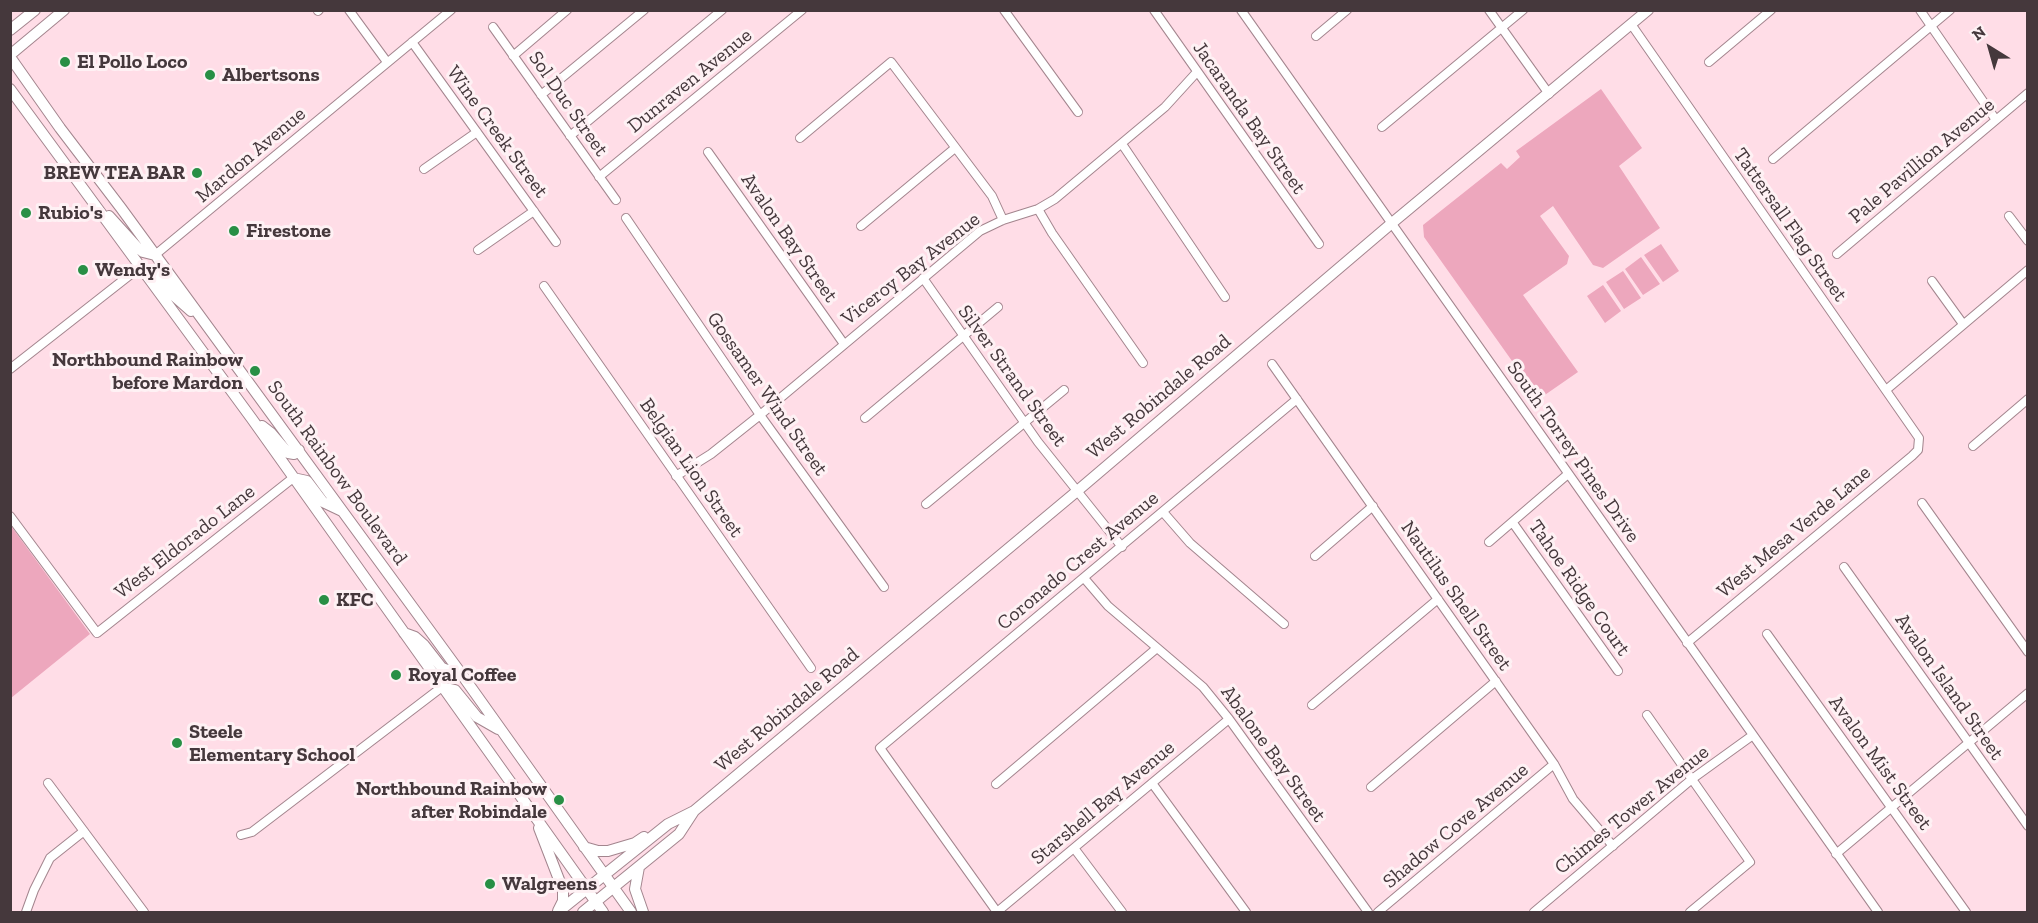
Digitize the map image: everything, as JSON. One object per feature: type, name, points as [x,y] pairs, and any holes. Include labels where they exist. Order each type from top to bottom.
[{"type":"main road","points":[[10,30],[35,10]]},
{"type":"main road","points":[[10,56],[64,10]]},
{"type":"main road","name":"West Robindale Road","points":[[557,912],[668,824],[694,811],[1648,10]]},
{"type":"main road","name":"South Rainbow Boulevard","points":[[10,56],[60,128],[299,450],[631,912]]},
{"type":"main road","name":"South Rainbow Boulevard","points":[[10,89],[252,418],[603,912]]},
{"type":"main road","points":[[93,203],[115,220],[138,248],[147,254],[155,255]]},
{"type":"main road","points":[[140,267],[157,275],[174,296],[204,323]]},
{"type":"main road","points":[[252,418],[271,433],[288,453],[294,454],[299,450]]},
{"type":"main road","points":[[293,478],[307,481],[323,502],[342,511]]},
{"type":"main road","points":[[404,633],[415,637],[424,645],[442,668],[460,672]]},
{"type":"main road","points":[[442,687],[455,690],[477,717],[501,730]]},
{"type":"main road","points":[[531,808],[562,884],[563,901],[557,912]]},
{"type":"main road","name":"West Robindale Road","points":[[583,912],[679,834],[694,811]]},
{"type":"main road","points":[[584,847],[598,851],[617,849],[635,843],[668,824]]},
{"type":"main road","points":[[639,867],[635,890],[643,912]]},
{"type":"street","points":[[349,10],[387,62]]},
{"type":"street","name":"Mardon Avenue","points":[[155,255],[451,10]]},
{"type":"street","points":[[513,56],[567,10]]},
{"type":"street","points":[[541,95],[644,10]]},
{"type":"street","points":[[570,136],[722,10]]},
{"type":"street","name":"Dunraven Avenue","points":[[599,177],[802,10]]},
{"type":"street","points":[[1004,10],[1078,112]]},
{"type":"street","name":"Jacaranda Bay Street","points":[[1154,10],[1196,73],[1319,244]]},
{"type":"street","name":"South Torrey Pines Drive","points":[[1241,10],[1878,912]]},
{"type":"street","points":[[1316,36],[1347,10]]},
{"type":"street","points":[[1489,10],[1549,94]]},
{"type":"street","points":[[1382,127],[1522,10]]},
{"type":"street","points":[[1709,62],[1771,10]]},
{"type":"street","points":[[1920,10],[1996,120]]},
{"type":"street","points":[[1773,159],[1950,10]]},
{"type":"street","name":"Tattersall Flag Street","points":[[1631,24],[1919,438],[1919,445]]},
{"type":"street","name":"Sol Duc Street","points":[[493,27],[616,200]]},
{"type":"street","name":"Wine Creek Street","points":[[412,42],[556,242]]},
{"type":"street","points":[[800,138],[891,63],[992,196],[1003,220]]},
{"type":"street","name":"Viceroy Bay Avenue","points":[[676,476],[711,454],[760,415],[980,231],[1003,220],[1038,209],[1055,199],[1166,107],[1196,73]]},
{"type":"street","name":"Pale Pavillion Avenue","points":[[1837,254],[2028,93]]},
{"type":"street","points":[[424,169],[477,132]]},
{"type":"street","points":[[1122,144],[1225,297]]},
{"type":"street","points":[[861,226],[955,148]]},
{"type":"street","name":"Avalon Bay Street","points":[[708,152],[844,344]]},
{"type":"street","points":[[1038,209],[1052,233],[1143,363]]},
{"type":"street","points":[[478,250],[534,211]]},
{"type":"street","points":[[2009,216],[2028,241]]},
{"type":"street","name":"Gossamer Wind Street","points":[[626,218],[760,415],[884,587]]},
{"type":"street","points":[[10,369],[140,267]]},
{"type":"street","points":[[1886,390],[2028,270]]},
{"type":"street","name":"Silver Strand Street","points":[[923,278],[1076,492],[1122,547]]},
{"type":"street","points":[[1932,281],[1963,324]]},
{"type":"street","name":"Belgian Lion Street","points":[[543,286],[811,668]]},
{"type":"street","points":[[865,418],[999,307]]},
{"type":"street","name":"Nautilus Shell Street","points":[[1272,364],[1554,764],[1573,799],[1613,846]]},
{"type":"street","points":[[926,504],[1064,390]]},
{"type":"street","name":"Coronado Crest Avenue","points":[[997,912],[880,748],[1297,399]]},
{"type":"street","points":[[1973,446],[2028,399]]},
{"type":"street","name":"West Mesa Verde Lane","points":[[1687,643],[1912,456],[1918,450],[1919,445]]},
{"type":"street","points":[[1489,542],[1568,474]]},
{"type":"street","name":"West Eldorado Lane","points":[[10,516],[97,633],[293,478]]},
{"type":"street","points":[[1922,503],[2028,652]]},
{"type":"street","points":[[1315,556],[1373,506]]},
{"type":"street","points":[[1163,512],[1190,543],[1284,624]]},
{"type":"street","name":"Tahoe Ridge Court","points":[[1513,523],[1618,671]]},
{"type":"street","name":"Avalon Island Street","points":[[1844,567],[2028,826]]},
{"type":"street","name":"Abalone Bay Street","points":[[1084,578],[1108,606],[1203,687],[1229,719],[1368,912]]},
{"type":"street","points":[[1312,705],[1438,599]]},
{"type":"street","name":"Avalon Mist Street","points":[[1767,634],[1966,912]]},
{"type":"street","points":[[996,784],[1157,648]]},
{"type":"street","points":[[1371,787],[1496,681]]},
{"type":"street","points":[[241,835],[252,832],[442,687]]},
{"type":"street","points":[[1836,854],[2028,693]]},
{"type":"street","points":[[1647,715],[1750,862],[1690,912]]},
{"type":"street","name":"Starshell Bay Avenue","points":[[997,912],[1229,719]]},
{"type":"street","name":"Chimes Tower Avenue","points":[[1534,912],[1692,779],[1753,735]]},
{"type":"street","name":"Shadow Cove Avenue","points":[[1378,912],[1554,764]]},
{"type":"street","points":[[48,783],[144,912]]},
{"type":"street","points":[[1152,783],[1246,912]]},
{"type":"street","points":[[26,912],[50,858],[84,831]]},
{"type":"street","points":[[1074,848],[1122,912]]},
{"type":"shaded area","points":[[1601,89],[1642,148],[1619,166],[1660,228],[1603,268],[1593,265],[1553,206],[1540,216],[1569,256],[1567,264],[1523,295],[1578,372],[1539,399],[1424,237],[1423,225],[1501,163],[1507,169],[1520,157],[1516,151]]},
{"type":"shaded area","points":[[1661,244],[1679,271],[1663,282],[1644,255]]},
{"type":"shaded area","points":[[1641,257],[1660,284],[1643,295],[1625,269]]},
{"type":"shaded area","points":[[1623,271],[1641,298],[1624,309],[1606,282]]},
{"type":"shaded area","points":[[1603,285],[1621,311],[1605,323],[1587,296]]},
{"type":"shaded area","points":[[11,526],[90,634],[10,698]]},
{"type":"place","name":"El Pollo Loco","points":[[65,62]]},
{"type":"place","name":"Albertsons","points":[[210,75]]},
{"type":"place","name":"BREW TEA BAR","points":[[197,173]]},
{"type":"place","name":"Rubio's","points":[[26,213]]},
{"type":"place","name":"Firestone","points":[[234,231]]},
{"type":"place","name":"Wendy's","points":[[83,270]]},
{"type":"place","name":"Northbound Rainbow before Mardon","points":[[255,371]]},
{"type":"place","name":"KFC","points":[[324,600]]},
{"type":"place","name":"Royal Coffee","points":[[396,675]]},
{"type":"place","name":"Steele Elementary School","points":[[177,743]]},
{"type":"place","name":"Northbound Rainbow after Robindale","points":[[559,800]]},
{"type":"place","name":"Walgreens","points":[[490,884]]}]
